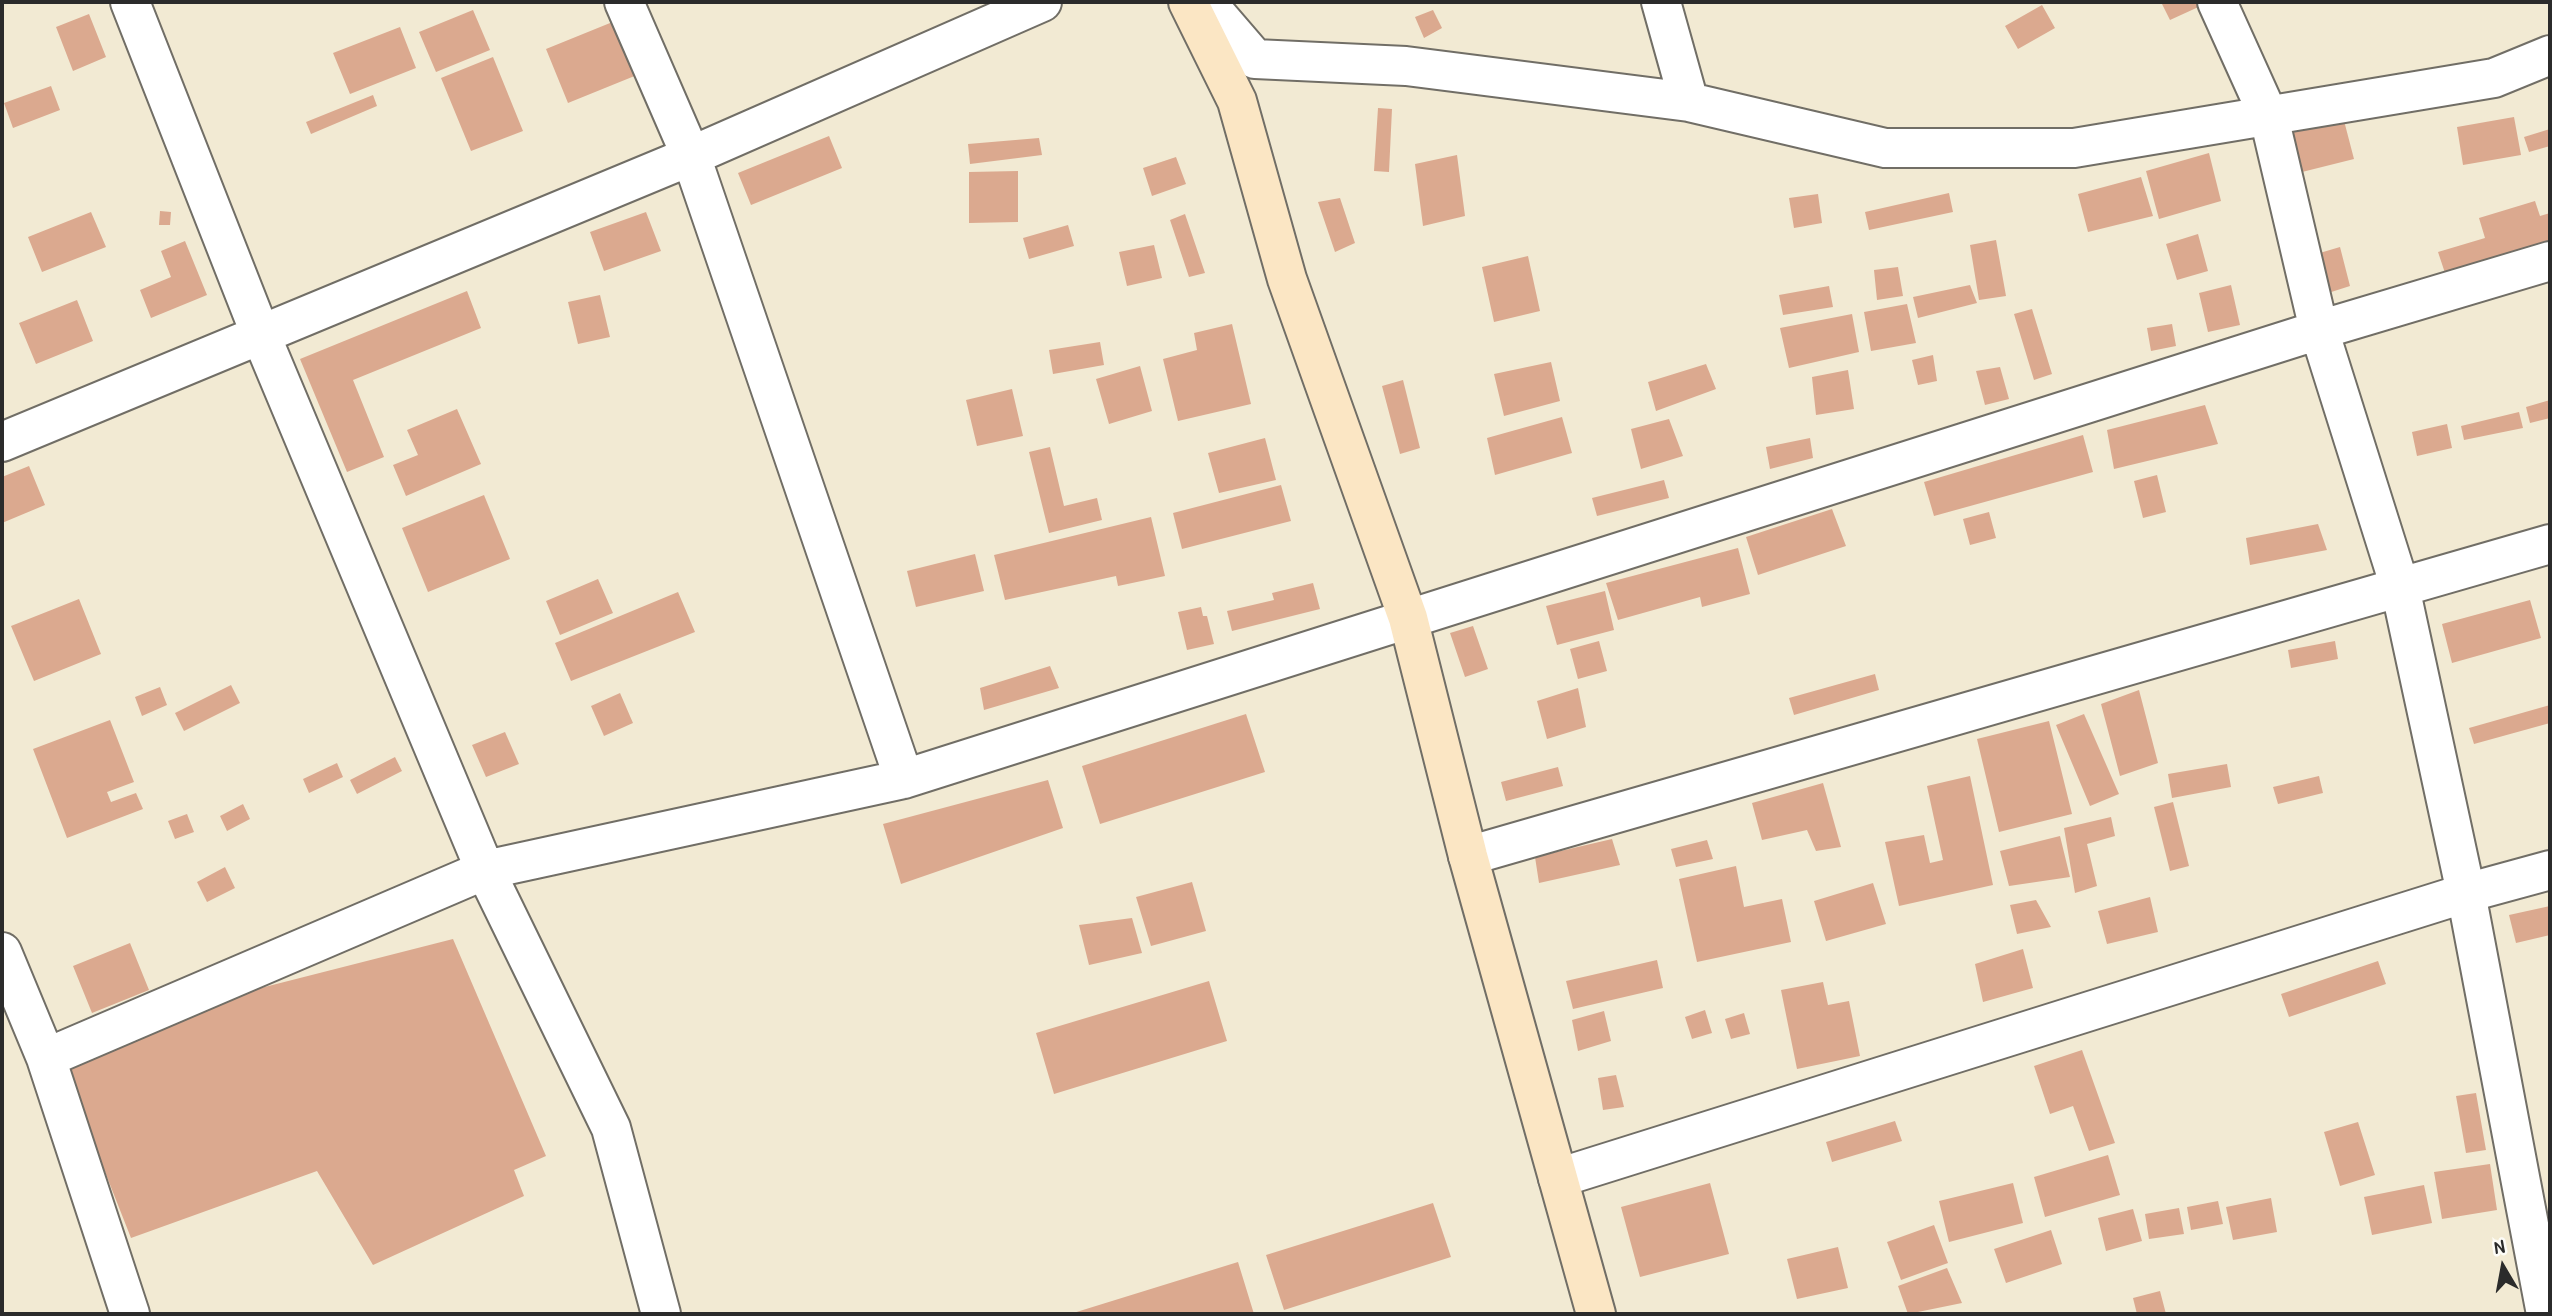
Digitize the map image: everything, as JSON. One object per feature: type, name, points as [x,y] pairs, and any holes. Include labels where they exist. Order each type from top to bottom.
[{"type":"street","points":[[130,2],[260,333],[485,870],[611,1128],[661,1314]]},
{"type":"street","points":[[624,2],[691,156],[904,779]]},
{"type":"street","points":[[2,442],[691,156],[1042,2]]},
{"type":"street","points":[[1188,2],[1237,101],[1287,279],[1408,618],[1468,856],[1596,1314]]},
{"type":"street","points":[[1206,2],[1255,59],[1406,66],[1689,102],[1885,148],[2074,148],[2494,78],[2550,55]]},
{"type":"street","points":[[1661,2],[1689,102]]},
{"type":"street","points":[[2217,2],[2269,117],[2319,330],[2400,587],[2466,893],[2546,1314]]},
{"type":"street","points":[[47,1058],[485,870],[904,779],[2319,330],[2550,261]]},
{"type":"street","points":[[1468,856],[2550,544]]},
{"type":"street","points":[[1558,1178],[2466,893],[2550,870]]},
{"type":"street","points":[[2,953],[47,1058],[130,1314]]},
{"type":"building","points":[[2161,2],[2204,2],[2205,4],[2170,20]]},
{"type":"building","points":[[2042,5],[2055,28],[2018,49],[2005,26]]},
{"type":"building","points":[[473,10],[490,50],[436,72],[419,32]]},
{"type":"building","points":[[1433,10],[1442,28],[1424,38],[1415,17]]},
{"type":"building","points":[[89,14],[106,57],[73,71],[56,27]]},
{"type":"building","points":[[615,21],[637,75],[568,103],[546,49]]},
{"type":"building","points":[[400,27],[416,68],[350,94],[333,53]]},
{"type":"building","points":[[493,57],[523,131],[471,151],[441,78]]},
{"type":"building","points":[[51,86],[60,110],[13,128],[4,103]]},
{"type":"building","points":[[373,95],[377,106],[311,134],[306,122]]},
{"type":"building","points":[[1378,108],[1392,109],[1389,172],[1374,171]]},
{"type":"building","points":[[2342,113],[2354,159],[2294,174],[2281,129]]},
{"type":"building","points":[[2514,117],[2521,155],[2463,165],[2457,127]]},
{"type":"building","points":[[2550,129],[2550,146],[2529,152],[2524,137]]},
{"type":"building","points":[[829,136],[842,168],[751,205],[738,173]]},
{"type":"building","points":[[1039,138],[1042,155],[970,164],[968,144]]},
{"type":"building","points":[[2209,153],[2221,201],[2159,219],[2146,171]]},
{"type":"building","points":[[1457,155],[1465,216],[1423,226],[1415,164]]},
{"type":"building","points":[[1176,157],[1186,184],[1152,196],[1143,168]]},
{"type":"building","points":[[1018,171],[1018,222],[969,223],[969,172]]},
{"type":"building","points":[[2141,177],[2153,216],[2088,232],[2078,194]]},
{"type":"building","points":[[1949,193],[1953,212],[1869,230],[1865,212]]},
{"type":"building","points":[[1818,194],[1822,223],[1794,228],[1789,198]]},
{"type":"building","points":[[1340,198],[1355,243],[1335,252],[1318,202]]},
{"type":"building","points":[[2535,201],[2540,216],[2550,213],[2550,241],[2445,273],[2438,252],[2485,238],[2479,218]]},
{"type":"building","points":[[160,211],[171,212],[170,225],[159,225]]},
{"type":"building","points":[[91,212],[106,247],[42,272],[28,237]]},
{"type":"building","points":[[646,212],[661,251],[604,271],[590,232]]},
{"type":"building","points":[[1185,214],[1205,273],[1189,277],[1170,220]]},
{"type":"building","points":[[1068,225],[1074,246],[1029,259],[1023,238]]},
{"type":"building","points":[[2198,234],[2208,271],[2177,280],[2166,244]]},
{"type":"building","points":[[1996,240],[2006,296],[1979,300],[1970,245]]},
{"type":"building","points":[[185,241],[207,295],[151,318],[140,290],[171,277],[161,251]]},
{"type":"building","points":[[1154,245],[1162,278],[1127,286],[1119,252]]},
{"type":"building","points":[[2340,247],[2350,286],[2325,294],[2313,255]]},
{"type":"building","points":[[1528,256],[1540,311],[1494,322],[1482,267]]},
{"type":"building","points":[[1898,267],[1903,296],[1877,300],[1874,270]]},
{"type":"building","points":[[1970,285],[1977,303],[1918,318],[1913,297]]},
{"type":"building","points":[[2231,285],[2240,325],[2208,332],[2199,293]]},
{"type":"building","points":[[1829,286],[1833,307],[1783,315],[1779,295]]},
{"type":"building","points":[[467,291],[481,328],[353,380],[384,457],[347,472],[300,359]]},
{"type":"building","points":[[600,295],[610,337],[578,344],[568,302]]},
{"type":"building","points":[[77,300],[93,341],[36,364],[19,323]]},
{"type":"building","points":[[1907,304],[1916,343],[1871,351],[1864,312]]},
{"type":"building","points":[[2032,309],[2052,374],[2034,380],[2014,314]]},
{"type":"building","points":[[1852,314],[1859,352],[1789,368],[1780,328]]},
{"type":"building","points":[[1232,324],[1251,404],[1178,421],[1163,359],[1197,350],[1194,333]]},
{"type":"building","points":[[2172,324],[2176,346],[2151,351],[2147,328]]},
{"type":"building","points":[[1100,342],[1104,365],[1053,374],[1049,350]]},
{"type":"building","points":[[1933,355],[1937,381],[1918,385],[1912,360]]},
{"type":"building","points":[[1551,362],[1560,401],[1504,416],[1494,374]]},
{"type":"building","points":[[1706,364],[1716,389],[1656,411],[1648,382]]},
{"type":"building","points":[[1140,366],[1152,411],[1109,424],[1096,379]]},
{"type":"building","points":[[2000,367],[2009,399],[1985,405],[1976,371]]},
{"type":"building","points":[[1848,370],[1854,409],[1816,415],[1812,377]]},
{"type":"building","points":[[1403,380],[1420,448],[1400,454],[1382,386]]},
{"type":"building","points":[[1012,389],[1023,436],[977,446],[966,400]]},
{"type":"building","points":[[2550,400],[2550,418],[2530,423],[2526,407]]},
{"type":"building","points":[[2205,405],[2218,444],[2114,469],[2107,430]]},
{"type":"building","points":[[457,409],[481,464],[406,496],[393,465],[418,455],[407,430]]},
{"type":"building","points":[[2519,412],[2523,428],[2464,440],[2461,426]]},
{"type":"building","points":[[1562,417],[1572,453],[1495,475],[1487,438]]},
{"type":"building","points":[[1669,419],[1683,456],[1641,469],[1631,429]]},
{"type":"building","points":[[2447,424],[2452,448],[2417,456],[2412,432]]},
{"type":"building","points":[[2083,435],[2093,472],[1934,516],[1924,482]]},
{"type":"building","points":[[1265,438],[1276,480],[1219,493],[1208,453]]},
{"type":"building","points":[[1810,438],[1813,458],[1770,469],[1766,447]]},
{"type":"building","points":[[1050,447],[1064,506],[1097,498],[1102,520],[1049,533],[1029,452]]},
{"type":"building","points":[[29,466],[45,505],[2,523],[2,477]]},
{"type":"building","points":[[2157,475],[2166,512],[2143,518],[2134,481]]},
{"type":"building","points":[[1664,480],[1669,498],[1597,516],[1592,498]]},
{"type":"building","points":[[1281,485],[1291,521],[1182,549],[1173,513]]},
{"type":"building","points":[[484,495],[510,559],[428,592],[402,528]]},
{"type":"building","points":[[1832,509],[1846,546],[1758,575],[1746,537]]},
{"type":"building","points":[[1989,512],[1996,538],[1970,545],[1963,519]]},
{"type":"building","points":[[1151,517],[1165,576],[1118,586],[1116,576],[1005,600],[994,555]]},
{"type":"building","points":[[2318,524],[2327,550],[2250,565],[2246,538]]},
{"type":"building","points":[[1738,548],[1750,594],[1702,607],[1700,597],[1618,620],[1606,583]]},
{"type":"building","points":[[975,554],[984,591],[916,607],[907,571]]},
{"type":"building","points":[[598,579],[613,613],[560,635],[546,601]]},
{"type":"building","points":[[1313,583],[1320,609],[1232,631],[1227,611],[1274,600],[1272,593]]},
{"type":"building","points":[[1605,591],[1614,630],[1557,645],[1546,606]]},
{"type":"building","points":[[678,592],[695,632],[571,681],[555,643]]},
{"type":"building","points":[[79,599],[101,654],[34,681],[11,626]]},
{"type":"building","points":[[2530,600],[2541,638],[2452,663],[2442,624]]},
{"type":"building","points":[[1201,607],[1203,616],[1207,616],[1214,644],[1187,650],[1178,612]]},
{"type":"building","points":[[1473,626],[1488,669],[1465,677],[1450,633]]},
{"type":"building","points":[[1599,641],[1607,671],[1578,679],[1570,649]]},
{"type":"building","points":[[2335,641],[2338,659],[2291,668],[2288,650]]},
{"type":"building","points":[[1050,666],[1059,688],[984,710],[980,688]]},
{"type":"building","points":[[1875,674],[1879,690],[1794,715],[1789,698]]},
{"type":"building","points":[[231,685],[240,703],[184,731],[175,713]]},
{"type":"building","points":[[160,687],[167,705],[142,716],[135,697]]},
{"type":"building","points":[[1578,688],[1586,727],[1547,739],[1537,701]]},
{"type":"building","points":[[2139,690],[2158,763],[2120,776],[2101,704]]},
{"type":"building","points":[[620,693],[633,723],[604,736],[591,706]]},
{"type":"building","points":[[2550,705],[2550,723],[2474,744],[2469,728]]},
{"type":"building","points":[[1246,714],[1265,772],[1100,824],[1082,766]]},
{"type":"building","points":[[2084,714],[2119,794],[2090,806],[2056,725]]},
{"type":"building","points":[[110,720],[134,782],[107,792],[111,802],[136,793],[143,809],[67,838],[33,749]]},
{"type":"building","points":[[2049,721],[2072,814],[1999,832],[1977,739]]},
{"type":"building","points":[[505,732],[519,764],[486,777],[472,745]]},
{"type":"building","points":[[395,757],[402,771],[357,794],[350,780]]},
{"type":"building","points":[[337,763],[343,777],[309,793],[303,779]]},
{"type":"building","points":[[2227,764],[2231,787],[2172,798],[2168,774]]},
{"type":"building","points":[[1558,767],[1563,786],[1506,801],[1501,782]]},
{"type":"building","points":[[1970,776],[1993,885],[1899,906],[1885,842],[1924,835],[1930,863],[1943,860],[1927,786]]},
{"type":"building","points":[[2319,776],[2323,793],[2278,804],[2273,787]]},
{"type":"building","points":[[1048,780],[1063,828],[901,884],[883,824]]},
{"type":"building","points":[[1823,783],[1841,847],[1816,851],[1807,830],[1762,840],[1752,803]]},
{"type":"building","points":[[2173,802],[2189,866],[2170,871],[2154,807]]},
{"type":"building","points":[[243,804],[250,819],[227,831],[220,816]]},
{"type":"building","points":[[187,814],[194,832],[175,839],[168,821]]},
{"type":"building","points":[[2111,817],[2115,836],[2087,844],[2097,886],[2075,893],[2064,828]]},
{"type":"building","points":[[2060,836],[2070,877],[2009,886],[2000,851]]},
{"type":"building","points":[[1612,839],[1620,865],[1539,883],[1535,857]]},
{"type":"building","points":[[1707,840],[1713,859],[1676,867],[1671,849]]},
{"type":"building","points":[[1736,866],[1744,907],[1782,899],[1791,942],[1697,962],[1679,879]]},
{"type":"building","points":[[225,867],[235,888],[207,902],[197,882]]},
{"type":"building","points":[[1192,882],[1206,931],[1151,946],[1136,897]]},
{"type":"building","points":[[1873,883],[1886,924],[1826,941],[1814,901]]},
{"type":"building","points":[[2150,897],[2158,932],[2107,944],[2098,911]]},
{"type":"building","points":[[2036,900],[2051,927],[2017,934],[2010,905]]},
{"type":"building","points":[[2550,906],[2550,935],[2516,943],[2509,915]]},
{"type":"building","points":[[1132,918],[1142,953],[1089,965],[1079,925]]},
{"type":"building","points":[[453,939],[546,1156],[514,1170],[524,1196],[373,1265],[317,1171],[131,1238],[61,1060],[245,992]]},
{"type":"building","points":[[130,943],[149,990],[92,1013],[73,966]]},
{"type":"building","points":[[2023,949],[2033,988],[1983,1002],[1975,964]]},
{"type":"building","points":[[1657,960],[1663,988],[1573,1009],[1566,981]]},
{"type":"building","points":[[2378,961],[2386,984],[2289,1017],[2281,994]]},
{"type":"building","points":[[1209,981],[1227,1041],[1054,1094],[1036,1033]]},
{"type":"building","points":[[1823,982],[1828,1005],[1849,1001],[1860,1056],[1797,1069],[1781,990]]},
{"type":"building","points":[[1705,1010],[1712,1033],[1692,1039],[1685,1017]]},
{"type":"building","points":[[1604,1011],[1611,1041],[1578,1051],[1572,1020]]},
{"type":"building","points":[[1744,1013],[1750,1034],[1731,1039],[1725,1019]]},
{"type":"building","points":[[2082,1050],[2115,1143],[2089,1151],[2073,1106],[2050,1114],[2034,1066]]},
{"type":"building","points":[[1616,1075],[1624,1107],[1603,1110],[1598,1078]]},
{"type":"building","points":[[2476,1093],[2486,1150],[2466,1153],[2456,1096]]},
{"type":"building","points":[[1895,1121],[1902,1141],[1832,1162],[1826,1142]]},
{"type":"building","points":[[2358,1122],[2375,1175],[2340,1186],[2324,1132]]},
{"type":"building","points":[[2108,1155],[2120,1195],[2045,1217],[2034,1177]]},
{"type":"building","points":[[2490,1164],[2497,1210],[2442,1219],[2434,1172]]},
{"type":"building","points":[[1710,1183],[1729,1254],[1640,1277],[1621,1207]]},
{"type":"building","points":[[2013,1183],[2023,1223],[1949,1242],[1939,1201]]},
{"type":"building","points":[[2424,1185],[2432,1223],[2372,1235],[2364,1197]]},
{"type":"building","points":[[2271,1198],[2277,1232],[2233,1240],[2226,1207]]},
{"type":"building","points":[[2218,1201],[2223,1224],[2191,1230],[2187,1207]]},
{"type":"building","points":[[1433,1203],[1451,1257],[1284,1310],[1266,1255]]},
{"type":"building","points":[[2179,1208],[2184,1234],[2149,1239],[2145,1214]]},
{"type":"building","points":[[2133,1209],[2142,1241],[2106,1251],[2098,1218]]},
{"type":"building","points":[[1934,1225],[1948,1263],[1901,1280],[1887,1242]]},
{"type":"building","points":[[2051,1230],[2062,1264],[2006,1283],[1994,1249]]},
{"type":"building","points":[[1838,1247],[1848,1288],[1797,1299],[1787,1259]]},
{"type":"building","points":[[1238,1262],[1254,1314],[1070,1314]]},
{"type":"building","points":[[1947,1268],[1962,1303],[1908,1314],[1898,1286]]},
{"type":"building","points":[[2160,1291],[2166,1314],[2137,1314],[2133,1298]]}]
